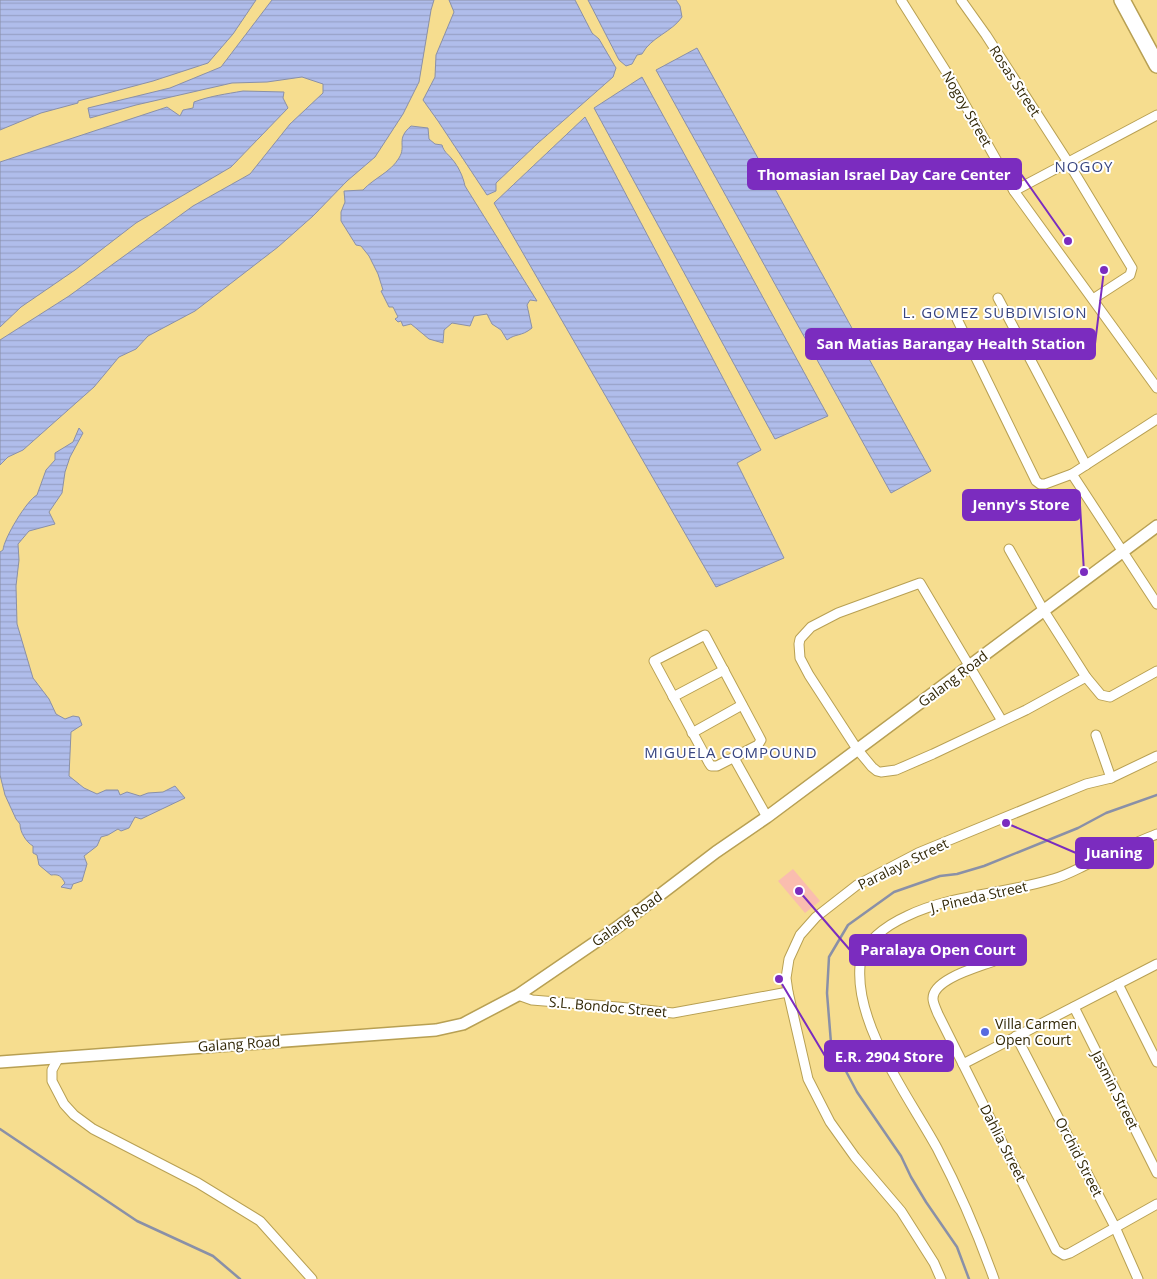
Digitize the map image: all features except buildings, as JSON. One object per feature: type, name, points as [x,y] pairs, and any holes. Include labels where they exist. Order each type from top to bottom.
[{"type":"highway","points":[[1124,0],[1157,65]]},
{"type":"street","name":"Nogoy Street","points":[[901,0],[947,73],[1014,191],[1157,388]]},
{"type":"street","name":"Rosas Street","points":[[961,0],[992,44],[1068,162],[1132,268],[1130,276],[1093,299]]},
{"type":"street","points":[[1014,191],[1157,115]]},
{"type":"street","points":[[998,298],[1086,465]]},
{"type":"street","points":[[957,318],[1036,481],[1045,484],[1072,474],[1157,419]]},
{"type":"street","points":[[1072,474],[1157,604]]},
{"type":"street","name":"Galang Road","points":[[0,1062],[436,1030],[463,1024],[518,995],[619,926],[716,852],[767,817],[1157,526]]},
{"type":"street","points":[[1009,548],[1044,611],[1086,677],[1101,695],[1110,697],[1157,670]]},
{"type":"street","points":[[1002,722],[920,583],[838,614],[811,627],[800,639],[800,658],[809,675],[857,749],[872,767],[881,772],[896,770],[1002,722],[1086,677]]},
{"type":"street","points":[[704,635],[761,740],[758,745],[734,758],[717,766],[711,766],[673,697],[654,661],[704,635]]},
{"type":"street","points":[[673,697],[724,670]]},
{"type":"street","points":[[692,733],[742,705]]},
{"type":"street","points":[[1096,735],[1111,778]]},
{"type":"street","name":"Paralaya Street","points":[[941,1279],[934,1263],[901,1211],[855,1157],[830,1122],[808,1079],[788,992],[786,978],[789,959],[800,935],[816,916],[857,886],[918,853],[1062,794],[1111,778],[1157,756]]},
{"type":"street","points":[[734,758],[767,817]]},
{"type":"street","name":"J. Pineda Street","points":[[994,1279],[963,1201],[937,1148],[898,1082],[867,1016],[861,997],[860,981],[860,964],[866,947],[877,935],[906,916],[962,898],[996,893],[1054,879],[1157,834]]},
{"type":"street","name":"Dahlia Street","points":[[994,961],[943,982],[936,989],[933,998],[938,1014],[1056,1250],[1064,1255],[1070,1253],[1157,1204]]},
{"type":"street","points":[[963,1064],[1157,964]]},
{"type":"street","points":[[1118,984],[1157,1062]]},
{"type":"street","name":"S.L. Bondoc Street","points":[[518,995],[532,1000],[674,1013],[788,992]]},
{"type":"street","name":"Jasmin Street","points":[[1074,1006],[1157,1173]]},
{"type":"street","name":"Orchid Street","points":[[1016,1036],[1115,1227],[1138,1279]]},
{"type":"street","points":[[54,1057],[52,1081],[64,1104],[74,1115],[93,1129],[198,1183],[260,1221],[312,1279]]},
{"type":"shaded area","points":[[793,869],[820,901],[805,913],[778,881]]},
{"type":"water","points":[[0,0],[256,0],[233,34],[208,63],[153,81],[78,101],[78,103],[41,113],[0,130]]},
{"type":"water","points":[[272,0],[434,0],[419,82],[403,114],[375,157],[278,247],[195,311],[148,336],[136,349],[119,357],[94,387],[23,450],[8,457],[0,465],[0,340],[69,296],[193,206],[250,174],[290,124],[323,93],[323,84],[302,77],[267,82],[232,83],[136,105],[90,118],[88,108],[170,88],[221,67]]},
{"type":"water","points":[[449,0],[575,0],[592,33],[599,39],[616,68],[613,77],[496,183],[496,191],[487,195],[423,100],[435,77],[436,55],[454,12]]},
{"type":"water","points":[[588,0],[676,0],[680,6],[682,17],[673,27],[651,43],[642,54],[637,55],[632,64],[626,66],[619,60]]},
{"type":"water","points":[[697,48],[931,471],[891,493],[656,70]]},
{"type":"water","points":[[642,77],[828,416],[775,439],[594,108]]},
{"type":"water","points":[[243,91],[284,92],[283,98],[288,108],[231,167],[136,223],[75,270],[21,307],[0,327],[0,162],[167,107],[180,116],[183,110],[193,108],[194,102]]},
{"type":"water","points":[[585,117],[761,450],[737,463],[784,558],[716,587],[494,203]]},
{"type":"water","points":[[411,126],[428,128],[429,139],[435,144],[442,145],[458,168],[465,186],[537,301],[530,300],[527,305],[532,328],[528,331],[507,340],[501,330],[492,324],[487,314],[474,316],[470,326],[452,323],[444,330],[443,343],[429,339],[411,324],[403,326],[401,321],[398,322],[395,319],[398,317],[393,307],[389,307],[381,291],[383,290],[378,274],[369,256],[361,246],[356,245],[341,221],[341,212],[345,202],[344,191],[363,190],[396,163],[402,149],[402,139]]},
{"type":"water","points":[[79,428],[83,433],[70,457],[65,472],[62,493],[49,512],[55,524],[29,531],[18,544],[17,624],[33,678],[49,699],[56,714],[65,719],[73,716],[79,717],[82,725],[71,732],[69,776],[84,788],[97,794],[106,790],[118,790],[120,795],[127,792],[140,796],[148,793],[163,792],[175,786],[185,798],[141,819],[135,817],[129,828],[121,831],[118,829],[101,837],[97,846],[84,856],[87,864],[82,881],[73,884],[71,889],[61,887],[65,883],[61,877],[51,875],[39,865],[37,855],[33,853],[33,846],[24,836],[5,795],[0,775],[0,552],[3,550],[7,537],[17,520],[37,495],[46,470],[55,460],[55,453],[73,442]]},
{"type":"waterway","points":[[969,1279],[957,1247],[926,1202],[901,1156],[857,1092],[831,1043],[827,993],[829,957],[848,925],[894,892],[940,876],[957,874],[984,866],[1078,828],[1106,813],[1157,795]]},
{"type":"waterway","points":[[0,1129],[137,1221],[213,1256],[240,1279]]},
{"type":"place","name":"Thomasian Israel Day Care Center","points":[[1068,241]]},
{"type":"place","name":"San Matias Barangay Health Station","points":[[1104,270]]},
{"type":"place","name":"Jenny's Store","points":[[1084,572]]},
{"type":"place","name":"Juaning","points":[[1006,823]]},
{"type":"place","name":"Paralaya Open Court","points":[[799,891]]},
{"type":"place","name":"E.R. 2904 Store","points":[[779,979]]},
{"type":"place","name":"Villa Carmen Open Court","points":[[985,1032]]},
{"type":"district","name":"NOGOY","points":[[1084,167]]},
{"type":"district","name":"L. GOMEZ SUBDIVISION","points":[[995,313]]},
{"type":"district","name":"MIGUELA COMPOUND","points":[[731,753]]}]
